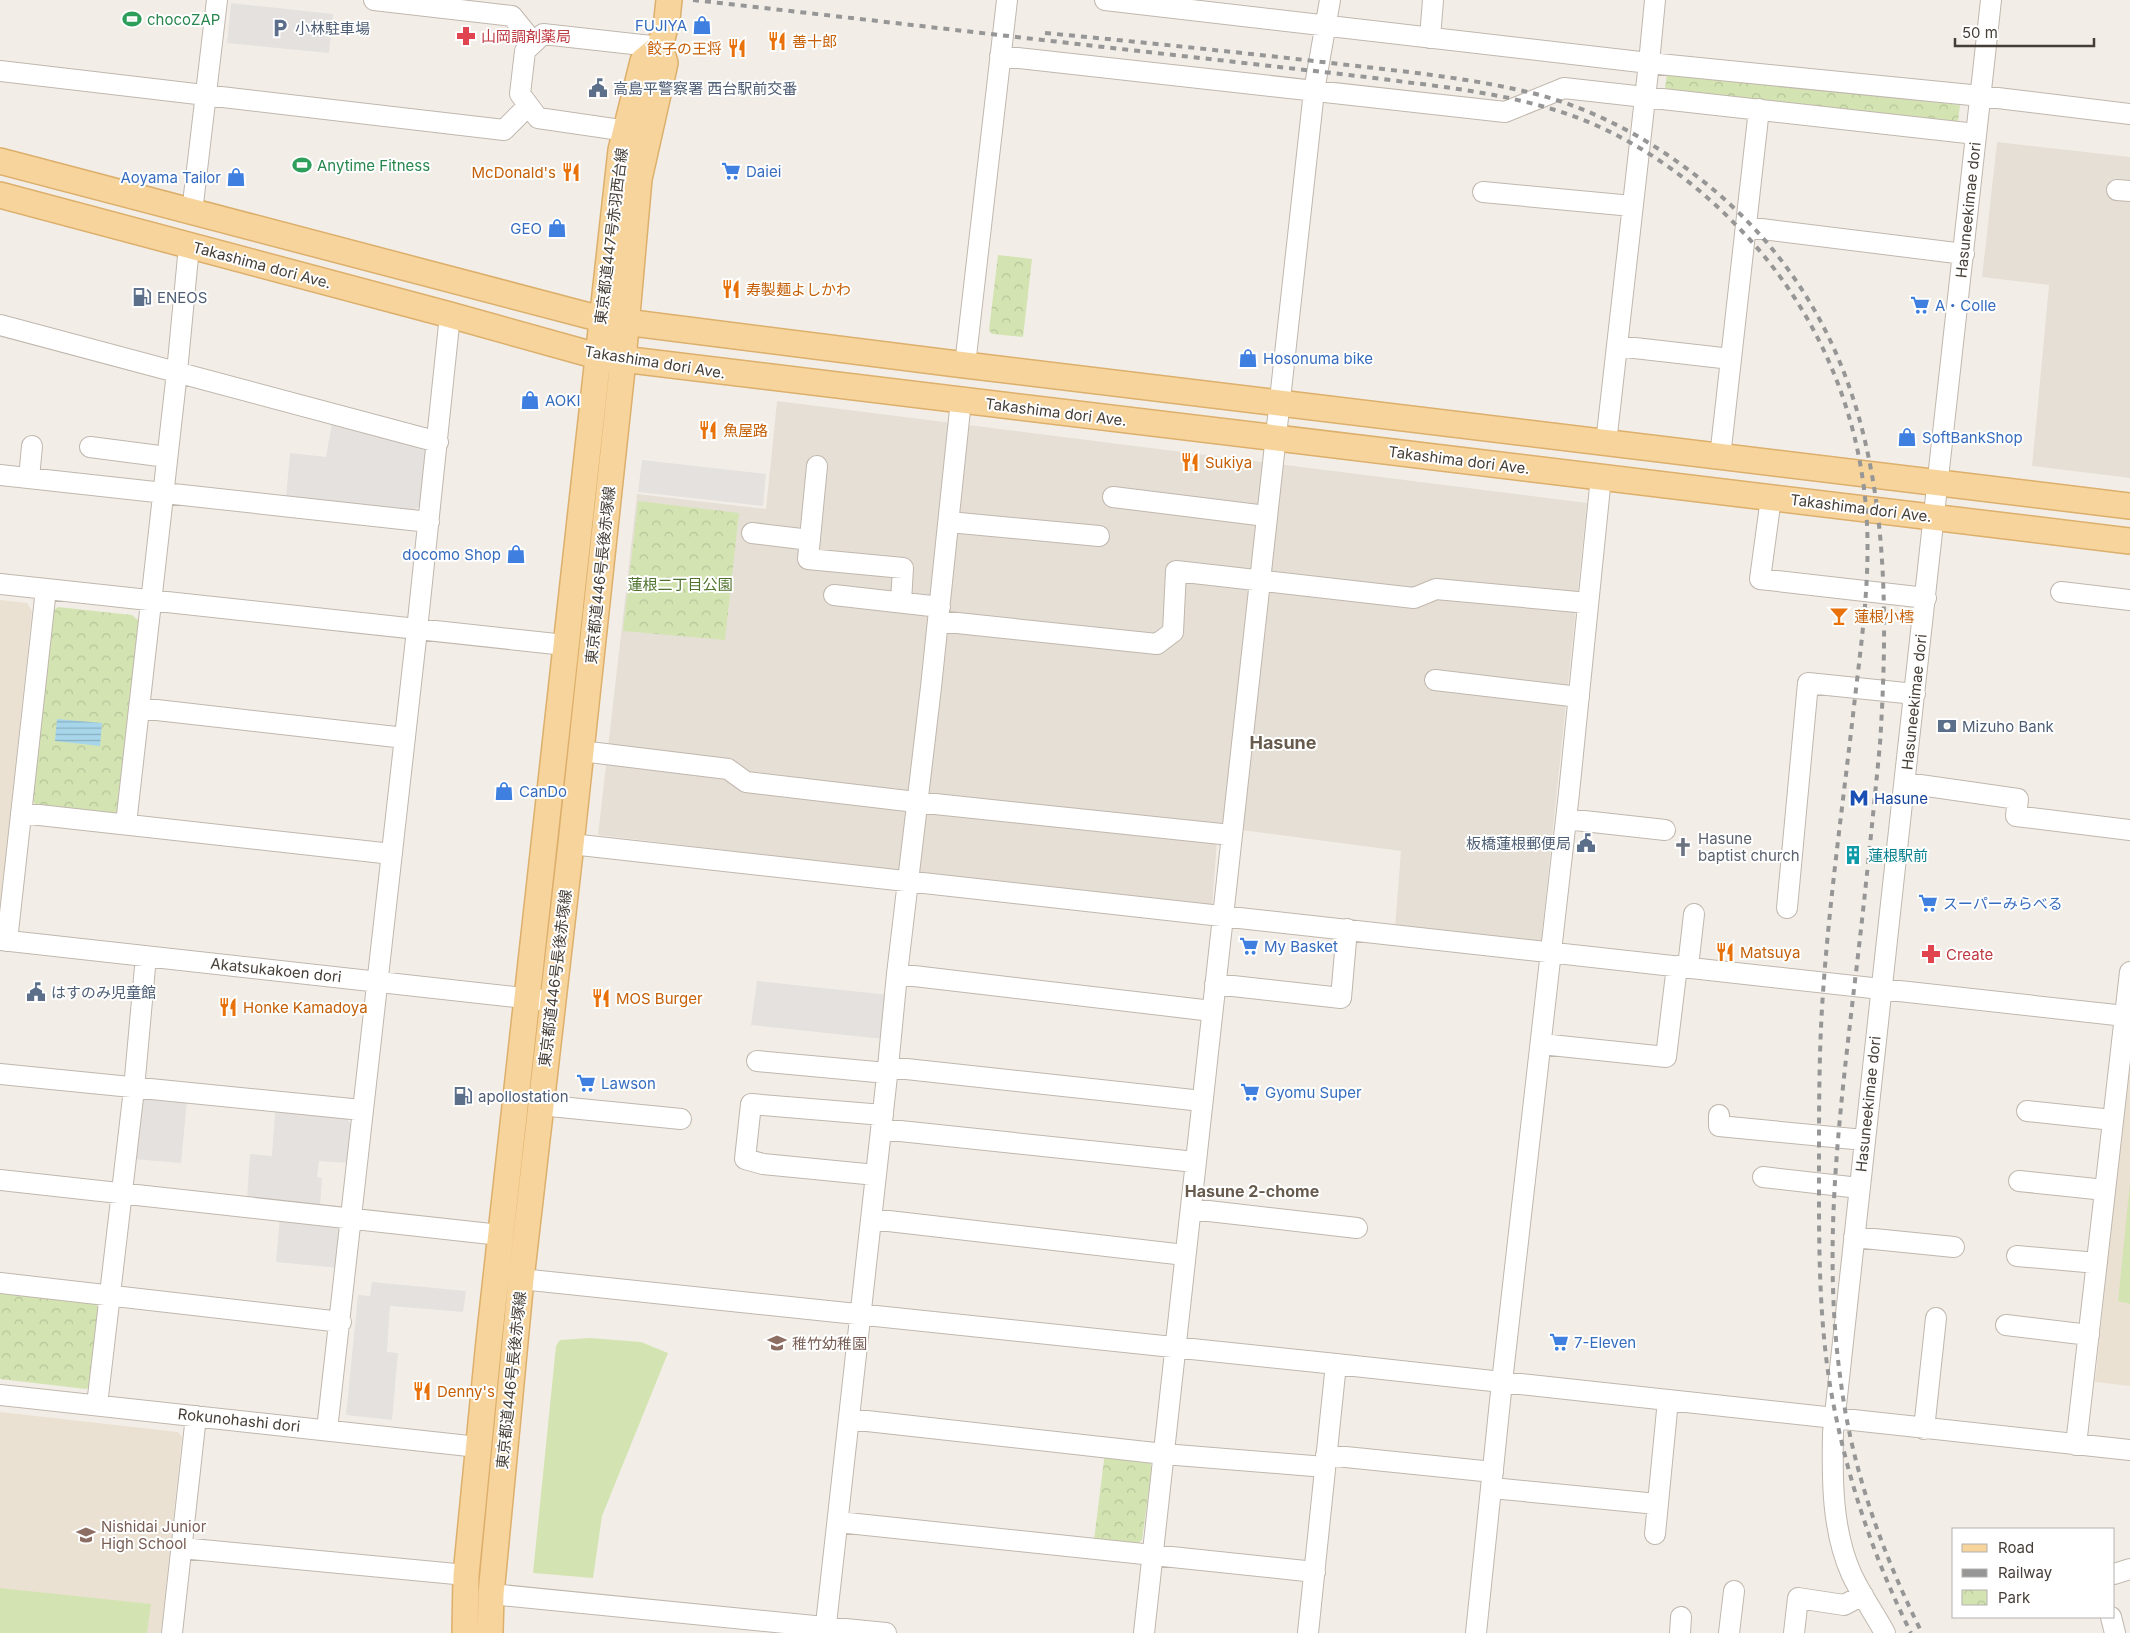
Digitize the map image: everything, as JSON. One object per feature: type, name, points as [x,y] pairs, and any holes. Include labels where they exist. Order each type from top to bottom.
[{"type":"main road","points":[[660,47],[667,19],[669,0]]},
{"type":"main road","name":"東京都道447号赤羽西台線","points":[[597,356],[620,150],[643,61],[660,47],[665,63],[639,180],[627,323]]},
{"type":"main road","points":[[0,161],[601,319],[2130,506]]},
{"type":"main road","name":"Takashima dori Ave.","points":[[0,195],[597,356],[2130,540]]},
{"type":"main road","name":"東京都道446号長後赤塚線","points":[[490,1633],[491,1594],[521,1279],[571,844],[627,323]]},
{"type":"main road","name":"東京都道446号長後赤塚線","points":[[465,1633],[466,1575],[478,1447],[597,356]]},
{"type":"street","points":[[192,212],[217,0]]},
{"type":"street","points":[[374,0],[512,16],[533,42]]},
{"type":"street","points":[[966,365],[1007,0]]},
{"type":"street","points":[[1105,0],[1649,63],[1981,96],[2130,114]]},
{"type":"street","points":[[1144,1633],[1274,438],[1314,92],[1330,0]]},
{"type":"street","points":[[1430,38],[1433,0]]},
{"type":"street","points":[[1606,443],[1655,0]]},
{"type":"street","name":"Hasuneekimae dori","points":[[1884,1633],[1851,1572],[1834,1505],[1832,1469],[1835,1419],[1864,1140],[1906,783],[1991,0]]},
{"type":"street","points":[[650,134],[538,118],[520,94],[525,51],[542,34],[660,47]]},
{"type":"street","points":[[1000,56],[1505,112],[1564,88],[1976,134]]},
{"type":"street","points":[[0,71],[504,130],[528,106]]},
{"type":"street","points":[[1720,457],[1760,109]]},
{"type":"street","points":[[1483,192],[1632,206]]},
{"type":"street","points":[[1746,227],[1964,254]]},
{"type":"street","points":[[126,824],[177,372],[188,246]]},
{"type":"street","points":[[327,1430],[341,1322],[350,1217],[438,442],[450,315]]},
{"type":"street","points":[[0,328],[177,372],[438,442]]},
{"type":"street","points":[[1616,346],[1731,358]]},
{"type":"street","points":[[825,1630],[850,1419],[961,400]]},
{"type":"street","points":[[29,478],[32,446]]},
{"type":"street","points":[[90,447],[167,457]]},
{"type":"street","points":[[816,466],[808,559],[903,568],[901,602]]},
{"type":"street","points":[[0,475],[429,522]]},
{"type":"street","points":[[1476,1633],[1502,1382],[1566,819],[1601,477]]},
{"type":"street","points":[[1113,497],[1266,516]]},
{"type":"street","points":[[1771,498],[1760,579],[1926,598]]},
{"type":"street","points":[[949,522],[1099,536]]},
{"type":"street","points":[[752,533],[810,540]]},
{"type":"street","points":[[834,595],[901,602],[939,614],[1157,644],[1172,632],[1176,571],[1259,582],[1414,598],[1436,588],[1588,603]]},
{"type":"street","points":[[0,584],[565,645]]},
{"type":"street","points":[[3,941],[21,813],[46,588]]},
{"type":"street","points":[[2061,592],[2130,600]]},
{"type":"street","points":[[1435,680],[1579,697]]},
{"type":"street","points":[[1787,908],[1808,683],[1915,694]]},
{"type":"street","points":[[139,708],[405,738]]},
{"type":"street","points":[[581,751],[728,769],[746,782],[1231,835]]},
{"type":"street","points":[[1906,783],[2018,798],[2016,816],[2130,830]]},
{"type":"street","points":[[21,813],[392,854]]},
{"type":"street","points":[[1566,819],[1665,830]]},
{"type":"street","points":[[571,844],[2125,1016]]},
{"type":"street","points":[[1541,1044],[1666,1057],[1694,914]]},
{"type":"street","points":[[1215,984],[1341,998],[1347,929]]},
{"type":"street","name":"Akatsukakoen dori","points":[[3,941],[552,1001]]},
{"type":"street","points":[[97,1405],[134,1089],[146,956]]},
{"type":"street","points":[[2076,1445],[2130,972]]},
{"type":"street","points":[[897,974],[1212,1011]]},
{"type":"street","points":[[757,1061],[888,1070],[1202,1101]]},
{"type":"street","points":[[0,1074],[134,1089],[362,1110]]},
{"type":"street","points":[[876,1175],[763,1164],[745,1158],[751,1104],[1195,1162]]},
{"type":"street","points":[[540,1105],[681,1119]]},
{"type":"street","points":[[2027,1111],[2113,1120]]},
{"type":"street","points":[[1719,1115],[1719,1126],[1864,1140]]},
{"type":"street","points":[[1763,1177],[1859,1188]]},
{"type":"street","points":[[0,1180],[500,1235]]},
{"type":"street","points":[[2019,1181],[2105,1190]]},
{"type":"street","points":[[1191,1208],[1357,1228]]},
{"type":"street","points":[[871,1219],[1185,1255]]},
{"type":"street","points":[[1854,1237],[1954,1248]]},
{"type":"street","points":[[2017,1256],[2097,1263]]},
{"type":"street","points":[[521,1279],[1336,1364],[2130,1450]]},
{"type":"street","points":[[0,1283],[341,1322]]},
{"type":"street","points":[[1924,1429],[1936,1318]]},
{"type":"street","points":[[2006,1325],[2089,1334]]},
{"type":"street","points":[[1308,1633],[1336,1364]]},
{"type":"street","name":"Rokunohashi dori","points":[[0,1395],[478,1447]]},
{"type":"street","points":[[1654,1534],[1668,1400]]},
{"type":"street","points":[[172,1633],[196,1416]]},
{"type":"street","points":[[850,1419],[1164,1454],[1326,1461],[1492,1480],[1657,1504]]},
{"type":"street","points":[[838,1522],[1315,1572]]},
{"type":"street","points":[[181,1548],[466,1575]]},
{"type":"street","points":[[2115,1574],[2130,1569]]},
{"type":"street","points":[[1729,1633],[1734,1591]]},
{"type":"street","points":[[491,1594],[747,1626],[886,1633]]},
{"type":"street","points":[[1794,1633],[1798,1598],[1844,1605],[1863,1595]]},
{"type":"street","points":[[2110,1618],[2115,1633]]},
{"type":"shaded area","name":"小林駐車場","points":[[231,3],[333,14],[329,53],[227,43]]},
{"type":"shaded area","points":[[1997,142],[2130,157],[2130,478],[2032,466],[2049,285],[1982,277]]},
{"type":"shaded area","points":[[777,401],[1587,503],[1541,943],[1395,927],[1401,851],[1218,827],[1212,908],[598,835],[637,494],[766,509]]},
{"type":"shaded area","points":[[332,423],[422,445],[426,451],[422,505],[412,511],[286,497],[290,453],[326,457]]},
{"type":"shaded area","points":[[642,460],[766,474],[763,506],[638,492]]},
{"type":"shaded area","points":[[0,600],[27,603],[32,611],[0,909]]},
{"type":"shaded area","points":[[757,981],[889,995],[884,1039],[751,1025]]},
{"type":"shaded area","points":[[2130,1053],[2130,1386],[2095,1382]]},
{"type":"shaded area","points":[[146,1097],[187,1100],[181,1163],[133,1159],[138,1105]]},
{"type":"shaded area","points":[[275,1112],[347,1119],[353,1127],[348,1163],[319,1161],[317,1177],[322,1178],[320,1207],[247,1199],[250,1154],[272,1156]]},
{"type":"shaded area","points":[[280,1216],[334,1221],[343,1228],[339,1268],[276,1262]]},
{"type":"shaded area","points":[[372,1282],[466,1291],[463,1312],[390,1306],[387,1352],[398,1353],[392,1420],[346,1415],[358,1295],[370,1296]]},
{"type":"shaded area","name":"Nishidai Junior High School","points":[[0,1412],[178,1432],[182,1437],[161,1633],[0,1633]]},
{"type":"green space","points":[[1667,73],[1960,105],[1958,122],[1665,89]]},
{"type":"green space","points":[[998,255],[1032,259],[1023,337],[992,334],[989,330]]},
{"type":"green space","name":"蓮根二丁目公園","points":[[638,501],[739,513],[725,640],[623,631]]},
{"type":"green space","points":[[58,607],[132,615],[139,621],[119,809],[112,815],[37,807],[31,798],[51,612]]},
{"type":"green space","points":[[2130,1183],[2130,1304],[2118,1301]]},
{"type":"green space","points":[[0,1292],[94,1302],[102,1311],[93,1385],[86,1389],[0,1379]]},
{"type":"green space","points":[[590,1338],[641,1342],[668,1353],[602,1516],[593,1578],[533,1573],[556,1346],[560,1340]]},
{"type":"green space","points":[[1105,1452],[1147,1457],[1152,1467],[1142,1540],[1137,1544],[1094,1540]]},
{"type":"green space","points":[[0,1588],[151,1604],[147,1633],[0,1633]]},
{"type":"water","points":[[57,719],[102,723],[100,746],[55,741]]},
{"type":"railway","points":[[693,0],[1360,76],[1518,100],[1555,110],[1606,130],[1630,142],[1676,172],[1718,207],[1737,226],[1765,257],[1790,290],[1811,325],[1844,401],[1856,441],[1863,482],[1868,548],[1866,596],[1832,898],[1822,1008],[1819,1104],[1821,1305],[1831,1391],[1844,1454],[1873,1545],[1911,1633]]},
{"type":"railway","points":[[1045,33],[1432,75],[1507,87],[1557,100],[1606,120],[1652,145],[1674,159],[1715,191],[1771,248],[1814,309],[1845,375],[1866,444],[1878,516],[1883,591],[1884,667],[1880,744],[1838,1136],[1833,1235],[1835,1334],[1846,1416],[1861,1480],[1882,1543],[1922,1633]]},
{"type":"place","name":"chocoZAP","points":[[132,19]]},
{"type":"place","name":"FUJIYA","points":[[702,25]]},
{"type":"place","name":"小林駐車場","points":[[280,28]]},
{"type":"place","name":"山岡調剤薬局","points":[[466,36]]},
{"type":"place","name":"善十郎","points":[[777,41]]},
{"type":"place","name":"餃子の王将","points":[[737,48]]},
{"type":"place","name":"高島平警察署 西台駅前交番","points":[[598,88]]},
{"type":"place","name":"Anytime Fitness","points":[[302,165]]},
{"type":"place","name":"Daiei","points":[[731,171]]},
{"type":"place","name":"McDonald's","points":[[571,172]]},
{"type":"place","name":"Aoyama Tailor","points":[[236,177]]},
{"type":"place","name":"GEO","points":[[557,228]]},
{"type":"place","name":"寿製麺よしかわ","points":[[731,289]]},
{"type":"place","name":"ENEOS","points":[[142,297]]},
{"type":"place","name":"A・Colle","points":[[1920,305]]},
{"type":"place","name":"Hosonuma bike","points":[[1248,358]]},
{"type":"place","name":"AOKI","points":[[530,400]]},
{"type":"place","name":"魚屋路","points":[[708,430]]},
{"type":"place","name":"SoftBankShop","points":[[1907,437]]},
{"type":"place","name":"Sukiya","points":[[1190,462]]},
{"type":"place","name":"docomo Shop","points":[[516,554]]},
{"type":"place","name":"蓮根小樰","points":[[1839,616]]},
{"type":"place","name":"Mizuho Bank","points":[[1947,726]]},
{"type":"place","name":"CanDo","points":[[504,791]]},
{"type":"place","name":"Hasune","points":[[1859,798]]},
{"type":"place","name":"板橋蓮根郵便局","points":[[1586,843]]},
{"type":"place","name":"Hasune baptist church","points":[[1683,847]]},
{"type":"place","name":"蓮根駅前","points":[[1853,855]]},
{"type":"place","name":"スーパーみらべる","points":[[1928,903]]},
{"type":"place","name":"My Basket","points":[[1249,946]]},
{"type":"place","name":"Matsuya","points":[[1725,952]]},
{"type":"place","name":"Create","points":[[1931,954]]},
{"type":"place","name":"はすのみ児童館","points":[[36,992]]},
{"type":"place","name":"MOS Burger","points":[[601,998]]},
{"type":"place","name":"Honke Kamadoya","points":[[228,1007]]},
{"type":"place","name":"Lawson","points":[[586,1083]]},
{"type":"place","name":"Gyomu Super","points":[[1250,1092]]},
{"type":"place","name":"apollostation","points":[[463,1096]]},
{"type":"place","name":"7-Eleven","points":[[1559,1342]]},
{"type":"place","name":"稚竹幼稚園","points":[[777,1343]]},
{"type":"place","name":"Denny's","points":[[422,1391]]},
{"type":"place","name":"Nishidai Junior High School","points":[[86,1535]]},
{"type":"district","name":"Hasune","points":[[1283,742]]},
{"type":"district","name":"Hasune 2-chome","points":[[1252,1191]]}]
